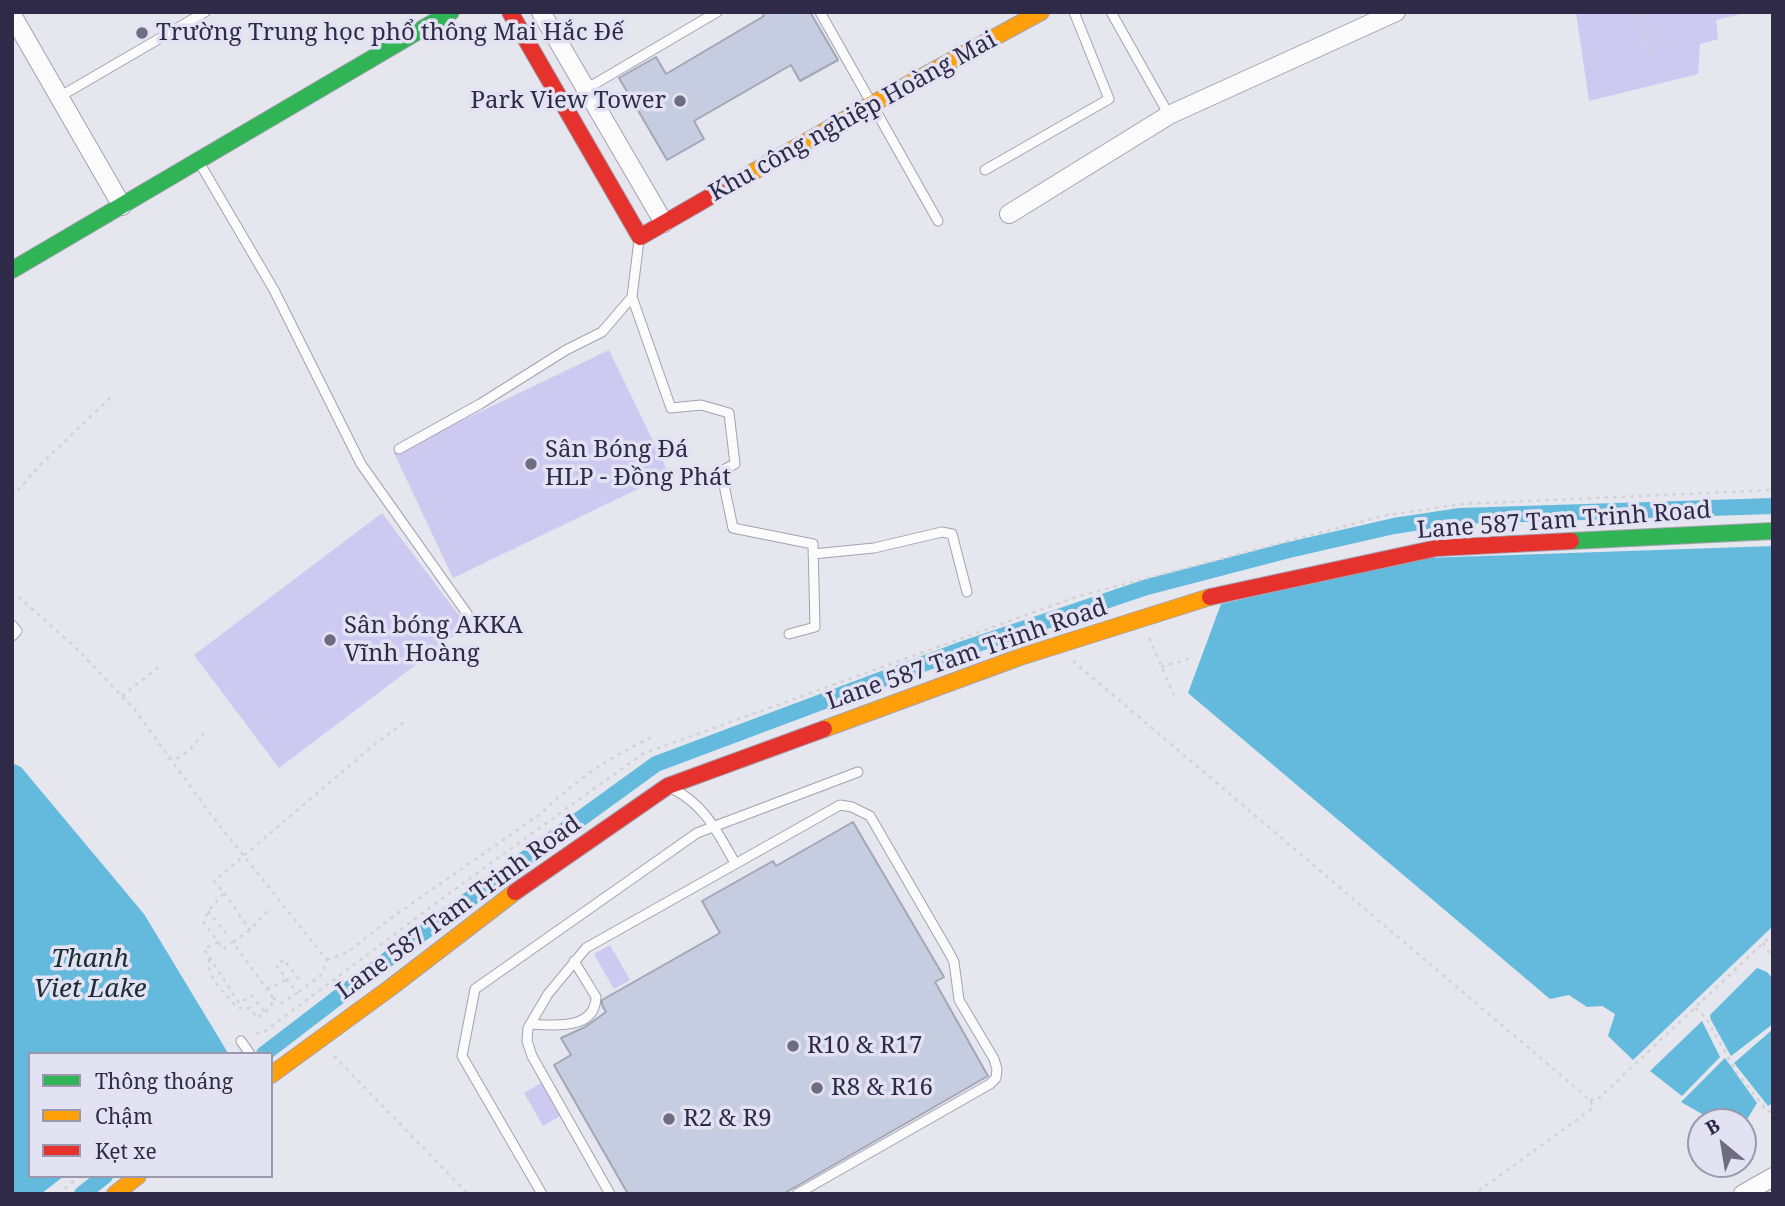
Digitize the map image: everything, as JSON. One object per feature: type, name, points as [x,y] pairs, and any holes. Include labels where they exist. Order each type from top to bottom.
[{"type":"street","points":[[12,270],[451,12]]},
{"type":"street","points":[[510,12],[640,237]]},
{"type":"street","points":[[541,12],[664,223]]},
{"type":"street","name":"Khu công nghiệp Hoàng Mai","points":[[640,237],[872,104],[1041,12]]},
{"type":"street","points":[[1009,214],[1169,115],[1396,12]]},
{"type":"street","points":[[12,16],[122,206]]},
{"type":"street","points":[[562,103],[586,89]]},
{"type":"street","name":"Lane 587 Tam Trinh Road","points":[[273,1074],[536,876],[668,786],[1054,645],[1216,595],[1437,548],[1773,531]]},
{"type":"street","points":[[1743,1194],[1773,1177]]},
{"type":"street","points":[[115,1194],[135,1178]]},
{"type":"lane","points":[[59,97],[205,12]]},
{"type":"lane","points":[[586,89],[718,12]]},
{"type":"lane","points":[[820,12],[938,222]]},
{"type":"lane","points":[[985,170],[1109,99],[1074,12]]},
{"type":"lane","points":[[1111,12],[1169,115]]},
{"type":"lane","points":[[198,161],[274,290],[361,464],[468,615]]},
{"type":"lane","points":[[640,237],[632,297],[671,408],[701,405],[729,413],[735,464],[720,471],[733,528],[813,544],[815,627],[789,634]]},
{"type":"lane","points":[[399,449],[480,404],[566,350],[602,332],[632,297]]},
{"type":"lane","points":[[813,554],[874,548],[942,531],[952,534],[957,546],[967,592]]},
{"type":"lane","points":[[12,625],[17,631],[12,636]]},
{"type":"lane","points":[[542,1194],[462,1056],[475,989],[697,833],[858,772]]},
{"type":"lane","points":[[668,786],[689,797],[713,825],[735,863]]},
{"type":"lane","points":[[610,1194],[532,1056],[526,1035],[530,1024],[548,994],[574,961],[594,943],[840,805],[852,807],[870,816],[954,961],[959,1000],[997,1069],[996,1078],[990,1084],[797,1194]]},
{"type":"lane","points":[[530,1024],[577,1023],[592,1010],[596,997],[574,961]]},
{"type":"lane","points":[[241,1041],[249,1052]]},
{"type":"path","points":[[1639,12],[1652,60]]},
{"type":"path","points":[[12,498],[40,465],[114,394]]},
{"type":"path","points":[[12,591],[76,648],[135,710],[243,856],[327,960]]},
{"type":"path","points":[[1140,619],[1174,695]]},
{"type":"path","points":[[1054,645],[1590,1100],[1593,1108],[1474,1194]]},
{"type":"path","points":[[1161,667],[1191,658]]},
{"type":"path","points":[[122,696],[160,666]]},
{"type":"path","points":[[250,930],[214,881],[408,719]]},
{"type":"path","points":[[168,758],[180,758],[206,731]]},
{"type":"path","points":[[233,942],[273,998],[282,1003],[321,975],[327,960],[348,952],[391,918],[542,813],[557,798],[604,764],[630,747],[655,736]]},
{"type":"path","points":[[224,892],[208,911],[204,923],[223,949],[250,930],[270,908]]},
{"type":"path","points":[[208,911],[227,935],[204,949],[209,959],[239,1003],[252,996],[264,1012]]},
{"type":"path","points":[[1590,1100],[1597,1100],[1773,934]]},
{"type":"path","points":[[1763,943],[1773,958]]},
{"type":"path","points":[[209,959],[208,968],[221,990],[238,1007],[250,1008],[257,1017],[271,1007],[273,998]]},
{"type":"path","points":[[297,993],[276,965],[284,960],[301,982]]},
{"type":"path","points":[[267,989],[287,980]]},
{"type":"path","points":[[1695,1007],[1706,1018],[1735,1070],[1768,1112],[1773,1108]]},
{"type":"path","points":[[318,1040],[468,1194]]},
{"type":"path","points":[[58,1194],[78,1178]]},
{"type":"shaded area","points":[[1576,12],[1750,12],[1716,20],[1718,39],[1700,44],[1698,74],[1589,101]]},
{"type":"shaded area","name":"Sân Bóng Đá HLP - Đồng Phát","points":[[609,350],[669,474],[453,578],[394,453]]},
{"type":"shaded area","name":"Sân bóng AKKA Vĩnh Hoàng","points":[[382,513],[467,626],[279,768],[194,655]]},
{"type":"shaded area","points":[[610,945],[630,980],[614,989],[594,954]]},
{"type":"shaded area","points":[[541,1083],[560,1116],[543,1126],[524,1093]]},
{"type":"water","points":[[1773,546],[1773,926],[1633,1060],[1608,1036],[1615,1014],[1602,1006],[1587,1007],[1569,995],[1550,999],[1188,693],[1221,604],[1425,558]]},
{"type":"water","name":"Thanh Viet Lake","points":[[12,763],[21,767],[144,914],[227,1052],[28,1052],[28,1178],[61,1178],[41,1194],[12,1194]]},
{"type":"water","points":[[1757,968],[1767,972],[1773,979],[1773,1024],[1731,1056],[1710,1015]]},
{"type":"water","points":[[1702,1021],[1720,1057],[1682,1096],[1650,1071]]},
{"type":"water","points":[[1773,1029],[1773,1103],[1768,1106],[1734,1063]]},
{"type":"water","points":[[1725,1058],[1757,1103],[1754,1108],[1692,1108],[1681,1102]]},
{"type":"building","name":"Park View Tower","points":[[761,12],[810,12],[838,60],[800,81],[791,65],[694,121],[704,139],[667,160],[619,78],[656,57],[666,74],[764,16]]},
{"type":"building","points":[[853,822],[944,977],[935,982],[988,1076],[783,1194],[628,1194],[554,1065],[571,1055],[561,1038],[585,1027],[606,1012],[602,1000],[720,933],[702,901],[773,861],[776,866]]},
{"type":"waterway","points":[[267,1052],[409,943],[656,764],[963,649],[1147,587],[1394,526],[1460,516],[1773,506]]},
{"type":"waterway","points":[[82,1194],[102,1178]]},
{"type":"traffic: fast","points":[[12,270],[451,12]]},
{"type":"traffic: fast","points":[[1571,541],[1773,531]]},
{"type":"traffic: slow","points":[[725,188],[1041,12]]},
{"type":"traffic: slow","points":[[824,729],[1020,657],[1210,597]]},
{"type":"traffic: slow","points":[[273,1074],[515,892]]},
{"type":"traffic: slow","points":[[115,1194],[135,1178]]},
{"type":"traffic: jam","points":[[510,12],[640,237],[725,188]]},
{"type":"traffic: jam","points":[[1210,597],[1437,548],[1571,541]]},
{"type":"traffic: jam","points":[[515,892],[668,786],[824,729]]},
{"type":"place","name":"Trường Trung học phổ thông Mai Hắc Đế","points":[[142,33]]},
{"type":"place","name":"Park View Tower","points":[[680,101]]},
{"type":"place","name":"Sân Bóng Đá HLP - Đồng Phát","points":[[531,464]]},
{"type":"place","name":"Sân bóng AKKA Vĩnh Hoàng","points":[[330,640]]},
{"type":"place","name":"R10 & R17","points":[[793,1046]]},
{"type":"place","name":"R8 & R16","points":[[817,1088]]},
{"type":"place","name":"R2 & R9","points":[[669,1119]]}]
